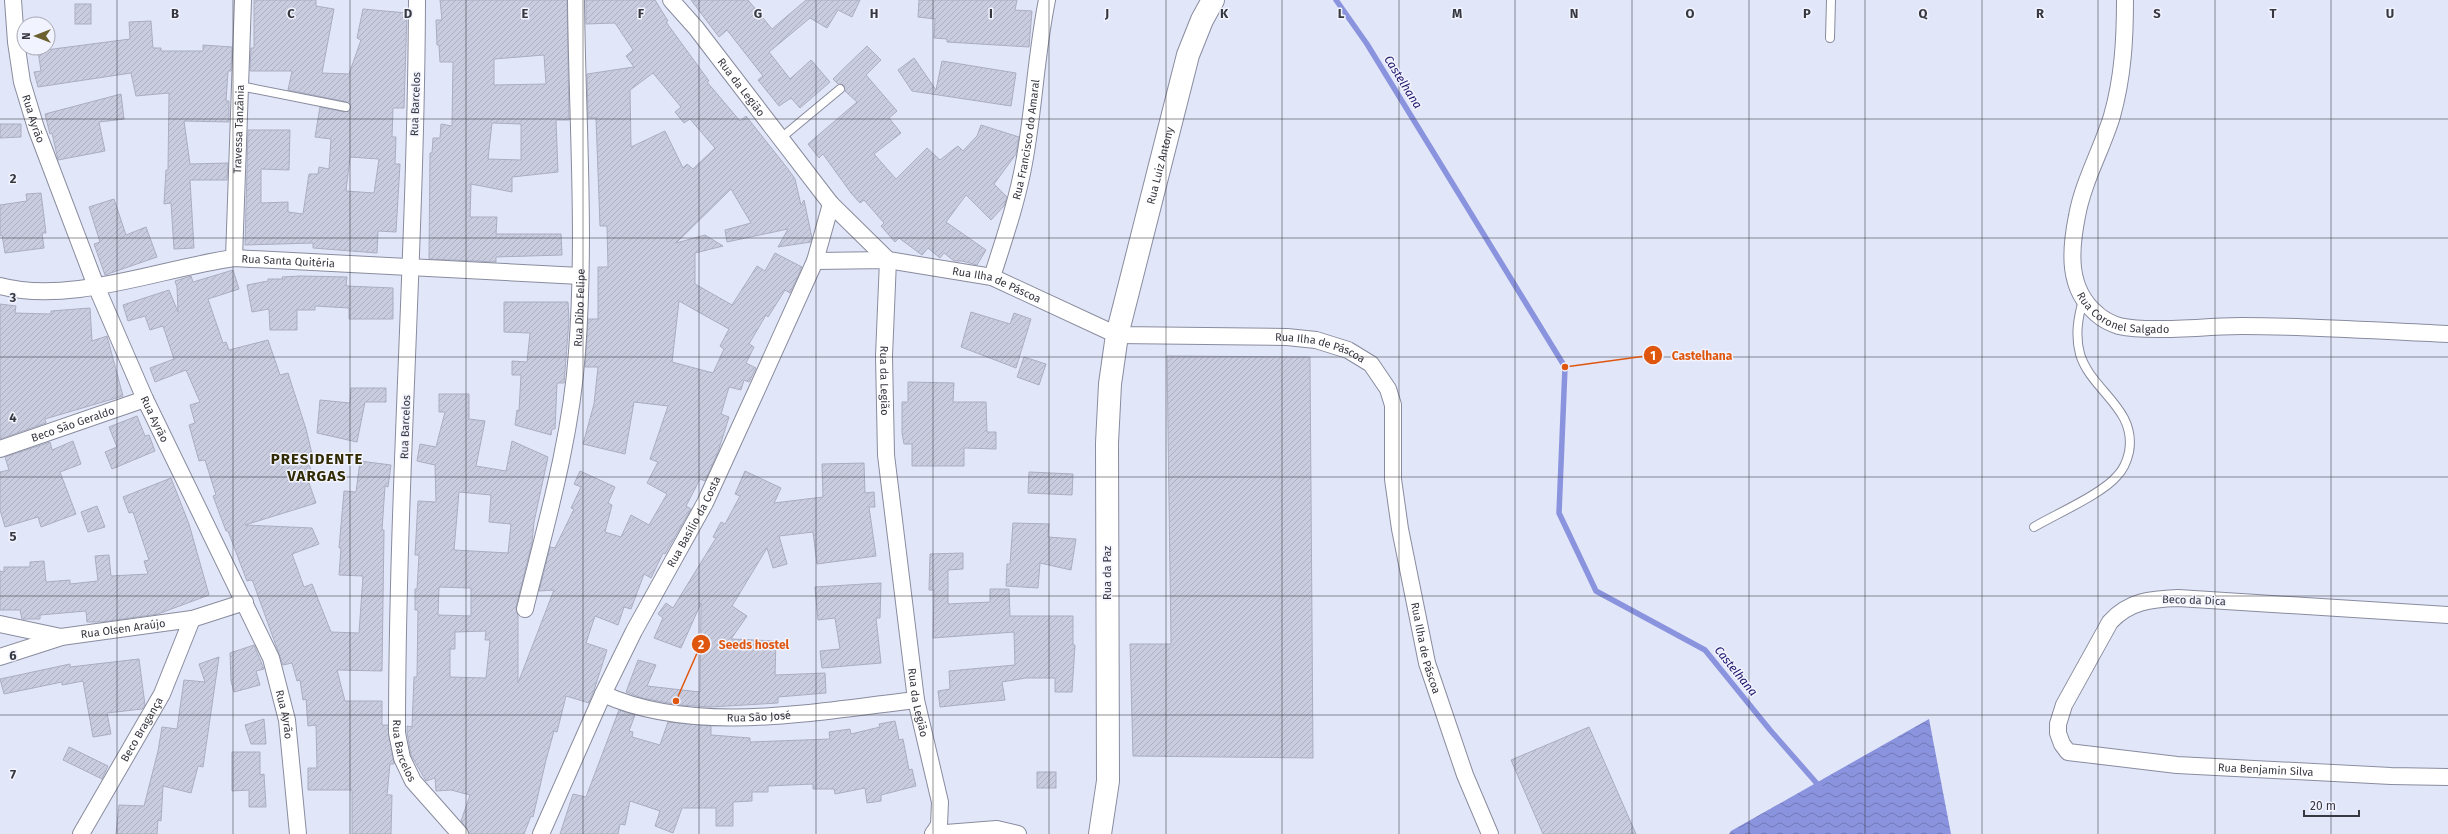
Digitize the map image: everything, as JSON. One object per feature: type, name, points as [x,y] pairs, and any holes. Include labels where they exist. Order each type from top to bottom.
[{"type":"street","name":"Rua Ayrão","points":[[14,0],[16,42],[22,82],[36,128],[96,286],[145,398],[271,658],[281,691],[287,720],[298,834]]},
{"type":"street","name":"Travessa Tanzânia","points":[[234,258],[242,0]]},
{"type":"street","name":"Rua Barcelos","points":[[417,0],[411,268],[400,569],[397,733],[402,758],[413,781],[460,834]]},
{"type":"street","name":"Rua Dibo Felipe","points":[[525,609],[565,444],[577,352],[580,276],[576,0]]},
{"type":"street","name":"Rua da Legião","points":[[671,0],[696,28],[831,204],[888,260],[884,356],[886,455],[916,700],[940,802],[939,825],[933,834]]},
{"type":"street","name":"Rua Francisco do Amaral","points":[[992,277],[1015,205],[1024,163],[1033,106],[1040,31],[1047,0]]},
{"type":"street","name":"Rua Luiz Antony","points":[[1117,335],[1188,55],[1202,20],[1213,0]]},
{"type":"street","name":"Rua Coronel Salgado","points":[[2125,0],[2124,58],[2120,82],[2112,116],[2077,214],[2071,252],[2074,281],[2083,299],[2098,315],[2118,326],[2148,328],[2252,326],[2448,334]]},
{"type":"street","name":"Rua Basílio da Costa","points":[[541,834],[603,694],[634,631],[705,503],[815,261],[831,204]]},
{"type":"street","name":"Rua Santa Quitéria","points":[[0,286],[33,292],[96,286],[201,263],[234,258],[580,276]]},
{"type":"street","name":"Rua Ilha de Páscoa","points":[[815,261],[888,260],[992,277],[1117,335],[1287,337],[1316,340],[1348,350],[1371,364],[1388,389],[1393,405],[1394,480],[1400,529],[1427,663],[1465,775],[1490,834]]},
{"type":"street","name":"Rua da Paz","points":[[1100,834],[1108,781],[1107,443],[1110,384],[1117,335]]},
{"type":"street","name":"Beco São Geraldo","points":[[0,449],[145,398]]},
{"type":"street","name":"Beco da Dica","points":[[2084,755],[2068,752],[2062,744],[2058,733],[2058,724],[2064,705],[2110,622],[2120,611],[2132,605],[2148,599],[2178,598],[2448,615]]},
{"type":"street","name":"Rua Olsen Araújo","points":[[0,624],[60,637],[192,620],[245,602]]},
{"type":"street","name":"Beco Bragança","points":[[81,834],[162,694],[192,620]]},
{"type":"street","points":[[0,657],[60,637]]},
{"type":"street","name":"Rua São José","points":[[603,694],[625,704],[649,710],[695,715],[769,718],[916,700]]},
{"type":"street","name":"Rua Benjamin Silva","points":[[2084,755],[2177,765],[2391,776],[2448,777]]},
{"type":"street","points":[[933,834],[997,830],[1018,834]]},
{"type":"lane","points":[[1830,38],[1831,0]]},
{"type":"lane","points":[[240,86],[346,107]]},
{"type":"lane","points":[[781,138],[840,89]]},
{"type":"lane","points":[[2034,527],[2102,488],[2117,477],[2127,462],[2130,444],[2128,425],[2121,410],[2095,379],[2081,354],[2077,336],[2078,320],[2083,299]]},
{"type":"water","points":[[1929,719],[1951,834],[1729,834],[1731,831]]},
{"type":"building","points":[[254,0],[316,0],[316,6],[334,9],[322,73],[349,74],[361,40],[357,38],[363,9],[407,13],[404,108],[393,108],[392,137],[396,137],[395,164],[400,164],[396,232],[378,231],[377,253],[313,248],[313,243],[245,245],[248,130],[290,130],[289,170],[261,169],[261,203],[288,202],[288,212],[303,214],[309,174],[318,174],[319,167],[329,169],[331,139],[315,137],[320,107],[345,112],[351,108],[347,102],[288,90],[292,71],[250,71],[251,48],[254,48]],"holes":[[[350,157],[379,159],[374,193],[346,191]]]},
{"type":"building","points":[[440,0],[567,0],[569,120],[556,120],[558,172],[512,177],[512,192],[471,184],[470,217],[497,217],[496,234],[561,234],[562,255],[496,257],[496,262],[429,259],[430,153],[432,153],[433,138],[440,138],[441,124],[452,126],[453,62],[440,62],[439,45],[437,45],[436,20],[442,20]],"holes":[[[544,55],[546,84],[494,85],[494,59]],[[492,123],[521,124],[521,160],[488,159]]]},
{"type":"building","points":[[586,0],[655,0],[668,21],[666,22],[709,81],[707,82],[740,121],[746,116],[795,179],[801,205],[804,200],[812,238],[811,242],[778,247],[788,229],[727,242],[725,230],[751,223],[731,189],[676,243],[705,235],[723,246],[695,253],[695,284],[732,305],[757,266],[765,271],[775,253],[802,267],[790,293],[785,290],[768,317],[766,315],[749,344],[754,347],[746,363],[756,368],[749,382],[744,380],[741,390],[729,387],[721,414],[729,417],[718,452],[705,481],[700,479],[686,506],[691,509],[665,554],[663,553],[651,578],[644,574],[631,609],[624,607],[618,625],[595,616],[586,643],[607,650],[594,690],[589,703],[566,696],[557,732],[554,731],[546,760],[533,817],[531,816],[524,834],[474,834],[469,833],[461,821],[470,795],[451,790],[436,791],[435,778],[426,781],[411,755],[407,732],[407,726],[412,727],[414,677],[417,677],[418,610],[415,610],[415,589],[417,589],[419,555],[415,555],[418,501],[436,502],[435,465],[417,461],[420,444],[436,447],[445,412],[439,412],[439,394],[469,394],[469,419],[485,421],[476,466],[506,471],[512,441],[548,457],[534,522],[532,543],[516,607],[518,616],[518,683],[554,590],[539,591],[550,547],[555,548],[574,509],[571,508],[581,487],[574,484],[580,471],[615,487],[608,503],[612,505],[605,532],[621,537],[631,515],[649,525],[667,494],[647,483],[658,462],[650,459],[668,406],[634,402],[625,454],[583,444],[594,404],[598,367],[585,367],[588,319],[598,319],[598,267],[608,267],[607,226],[600,226],[596,118],[588,118],[587,74],[634,67],[626,56],[633,50],[615,23],[586,24]],"holes":[[[653,73],[681,107],[675,112],[684,123],[690,119],[715,148],[693,169],[687,164],[683,168],[665,131],[631,147],[630,90]],[[679,301],[729,329],[720,346],[724,349],[713,373],[672,362]],[[459,492],[491,495],[489,522],[511,524],[508,553],[454,550]],[[439,587],[471,588],[471,616],[438,615]],[[486,631],[485,640],[490,640],[486,678],[450,677],[450,649],[455,649],[455,632]]]},
{"type":"building","points":[[691,0],[748,0],[772,29],[806,0],[860,0],[852,17],[838,10],[827,28],[810,18],[769,52],[790,79],[811,60],[830,82],[800,108],[791,98],[779,106],[758,80],[763,76],[727,30],[719,37]]},
{"type":"building","points":[[919,0],[1017,0],[1015,10],[1032,11],[1029,47],[947,42],[947,39],[934,38],[935,19],[918,17]]},
{"type":"building","points":[[75,4],[91,4],[91,24],[75,24]]},
{"type":"building","points":[[151,21],[153,48],[161,48],[161,51],[203,51],[203,45],[232,47],[231,71],[228,71],[226,101],[229,101],[229,122],[184,121],[190,164],[228,163],[227,180],[190,180],[194,248],[174,249],[171,203],[164,204],[166,170],[168,170],[169,93],[136,96],[131,73],[38,87],[34,72],[41,71],[39,56],[56,56],[56,49],[130,39],[129,22]]},
{"type":"building","points":[[867,46],[881,60],[866,75],[897,111],[889,118],[901,133],[874,154],[896,179],[927,148],[940,160],[958,146],[963,151],[977,136],[981,125],[1019,137],[1016,154],[994,184],[1007,197],[1004,206],[991,220],[966,195],[946,222],[986,250],[977,265],[962,261],[954,261],[944,253],[940,258],[928,248],[922,255],[899,238],[895,242],[881,226],[884,223],[864,200],[860,203],[823,154],[819,158],[808,144],[857,102],[845,91],[844,85],[838,84],[833,79]]},
{"type":"building","points":[[914,58],[936,90],[942,61],[1016,73],[1011,106],[912,91],[898,70]]},
{"type":"building","points":[[121,94],[124,119],[99,122],[105,151],[58,160],[52,133],[50,134],[45,114]]},
{"type":"building","points":[[0,124],[21,124],[21,137],[0,138]]},
{"type":"building","points":[[41,193],[46,233],[42,233],[44,248],[5,253],[2,235],[0,236],[0,205],[27,201],[26,194]]},
{"type":"building","points":[[114,199],[126,235],[146,227],[157,257],[105,275],[94,244],[100,242],[89,207]]},
{"type":"building","points":[[233,270],[239,289],[208,299],[223,343],[226,342],[229,350],[268,340],[280,375],[288,373],[306,429],[313,458],[308,459],[313,479],[308,480],[316,503],[245,525],[312,528],[319,544],[292,554],[304,587],[312,584],[331,632],[359,633],[363,576],[339,575],[341,548],[339,548],[344,491],[356,492],[360,461],[391,465],[388,487],[385,486],[382,530],[384,530],[382,671],[337,670],[345,701],[382,701],[382,725],[388,725],[394,764],[390,764],[387,795],[392,795],[391,834],[352,834],[352,790],[308,790],[308,768],[317,768],[316,725],[308,726],[306,699],[303,700],[300,680],[297,681],[292,663],[283,665],[253,582],[252,580],[247,581],[228,531],[226,531],[213,496],[216,495],[205,460],[199,461],[189,425],[195,423],[190,405],[200,402],[186,370],[155,382],[150,368],[174,359],[163,326],[150,330],[145,316],[128,321],[123,305],[169,290],[178,312],[177,287],[175,281],[191,276],[193,282]]},
{"type":"building","points":[[282,277],[347,277],[346,286],[393,288],[393,319],[349,319],[349,308],[315,306],[315,310],[297,310],[297,330],[270,330],[269,309],[252,312],[247,285],[268,281],[268,279],[283,279]]},
{"type":"building","points":[[504,302],[568,302],[569,320],[564,383],[557,383],[555,429],[552,429],[551,435],[515,425],[517,410],[519,411],[521,375],[512,375],[512,361],[527,362],[530,333],[504,332]]},
{"type":"building","points":[[0,304],[16,306],[15,313],[51,314],[51,311],[90,308],[92,341],[107,336],[123,396],[45,419],[46,423],[0,439]]},
{"type":"building","points":[[971,312],[1010,324],[1014,313],[1031,319],[1016,368],[961,347]]},
{"type":"building","points":[[1167,356],[1310,357],[1313,758],[1133,756],[1130,644],[1171,644]]},
{"type":"building","points":[[1024,357],[1046,364],[1039,385],[1017,377]]},
{"type":"building","points":[[908,382],[954,383],[953,402],[986,402],[987,432],[996,432],[996,449],[964,448],[964,466],[912,466],[912,444],[904,444],[902,433],[902,402],[908,402]]},
{"type":"building","points":[[351,388],[386,388],[386,402],[365,402],[357,442],[317,433],[320,400],[350,403]]},
{"type":"building","points":[[137,416],[145,436],[149,435],[155,451],[112,469],[105,452],[117,447],[109,427]]},
{"type":"building","points":[[73,441],[81,464],[60,472],[76,514],[41,527],[38,517],[5,527],[0,510],[0,472],[9,470],[5,457],[50,442],[52,450]]},
{"type":"building","points":[[864,463],[865,493],[874,492],[875,507],[869,507],[876,556],[817,564],[813,532],[779,536],[787,564],[773,568],[767,548],[732,606],[747,616],[731,639],[776,641],[775,675],[825,673],[826,693],[778,697],[778,703],[711,707],[679,705],[642,698],[626,692],[638,660],[656,665],[647,686],[700,692],[701,603],[681,648],[654,638],[663,618],[658,614],[666,603],[673,608],[716,538],[713,537],[721,522],[725,524],[740,496],[735,494],[745,471],[781,488],[774,503],[823,497],[822,464]]},
{"type":"building","points":[[1029,472],[1073,474],[1072,495],[1028,493]]},
{"type":"building","points":[[171,478],[189,524],[209,595],[158,614],[102,622],[87,622],[86,611],[40,615],[40,619],[22,619],[20,610],[0,610],[0,571],[4,572],[4,567],[30,567],[30,562],[44,561],[46,582],[70,580],[70,584],[98,581],[95,556],[109,555],[111,576],[148,574],[144,561],[149,560],[133,512],[129,513],[123,497]]},
{"type":"building","points":[[97,506],[105,527],[88,532],[81,512]]},
{"type":"building","points":[[1013,523],[1049,524],[1048,537],[1076,539],[1071,570],[1040,563],[1038,588],[1006,586],[1007,564],[1010,564]]},
{"type":"building","points":[[963,553],[963,569],[948,570],[948,604],[990,602],[990,589],[1009,589],[1010,616],[1073,616],[1073,645],[1075,645],[1072,692],[1055,692],[1055,678],[1026,678],[1002,682],[1005,700],[940,707],[938,691],[950,689],[949,671],[1015,665],[1014,632],[933,638],[934,590],[929,590],[930,554]]},
{"type":"building","points":[[881,583],[880,618],[876,618],[881,663],[822,668],[820,651],[840,649],[835,618],[818,620],[815,587]]},
{"type":"building","points":[[254,645],[264,669],[256,671],[260,685],[234,692],[231,681],[230,653]]},
{"type":"building","points":[[219,657],[203,767],[198,766],[191,793],[163,786],[161,821],[158,820],[157,834],[116,834],[119,805],[144,806],[158,751],[162,727],[177,729],[184,680],[205,682],[199,664]]},
{"type":"building","points":[[139,659],[145,705],[142,709],[107,713],[111,734],[93,737],[83,681],[62,685],[62,682],[4,694],[0,679],[70,664],[70,667]]},
{"type":"building","points":[[619,710],[635,715],[629,731],[633,732],[632,737],[660,745],[668,722],[711,726],[711,735],[750,738],[750,742],[830,739],[829,732],[850,729],[851,734],[880,727],[879,724],[895,721],[899,740],[903,739],[909,770],[912,769],[916,786],[881,795],[881,801],[867,803],[865,788],[835,794],[834,789],[813,789],[813,784],[768,786],[768,792],[752,792],[752,801],[733,802],[733,826],[716,826],[716,808],[682,808],[673,833],[655,826],[660,811],[630,801],[625,825],[620,824],[618,834],[560,834],[573,794],[586,797]]},
{"type":"building","points":[[264,719],[266,744],[251,744],[245,725]]},
{"type":"building","points":[[1589,727],[1636,834],[1543,834],[1511,760]]},
{"type":"building","points":[[69,747],[108,766],[102,779],[63,760]]},
{"type":"building","points":[[232,752],[260,752],[260,775],[264,774],[266,807],[249,807],[249,790],[232,791]]},
{"type":"building","points":[[1037,772],[1056,772],[1056,788],[1037,788]]},
{"type":"waterway","name":"Castelhana","points":[[1336,0],[1367,44],[1565,367],[1559,513],[1596,591],[1705,650],[1770,730],[1820,787]]},
{"type":"place","name":"Castelhana","points":[[1565,367]]},
{"type":"place","name":"Seeds hostel","points":[[676,701]]},
{"type":"district","name":"PRESIDENTE VARGAS","points":[[317,468]]}]
